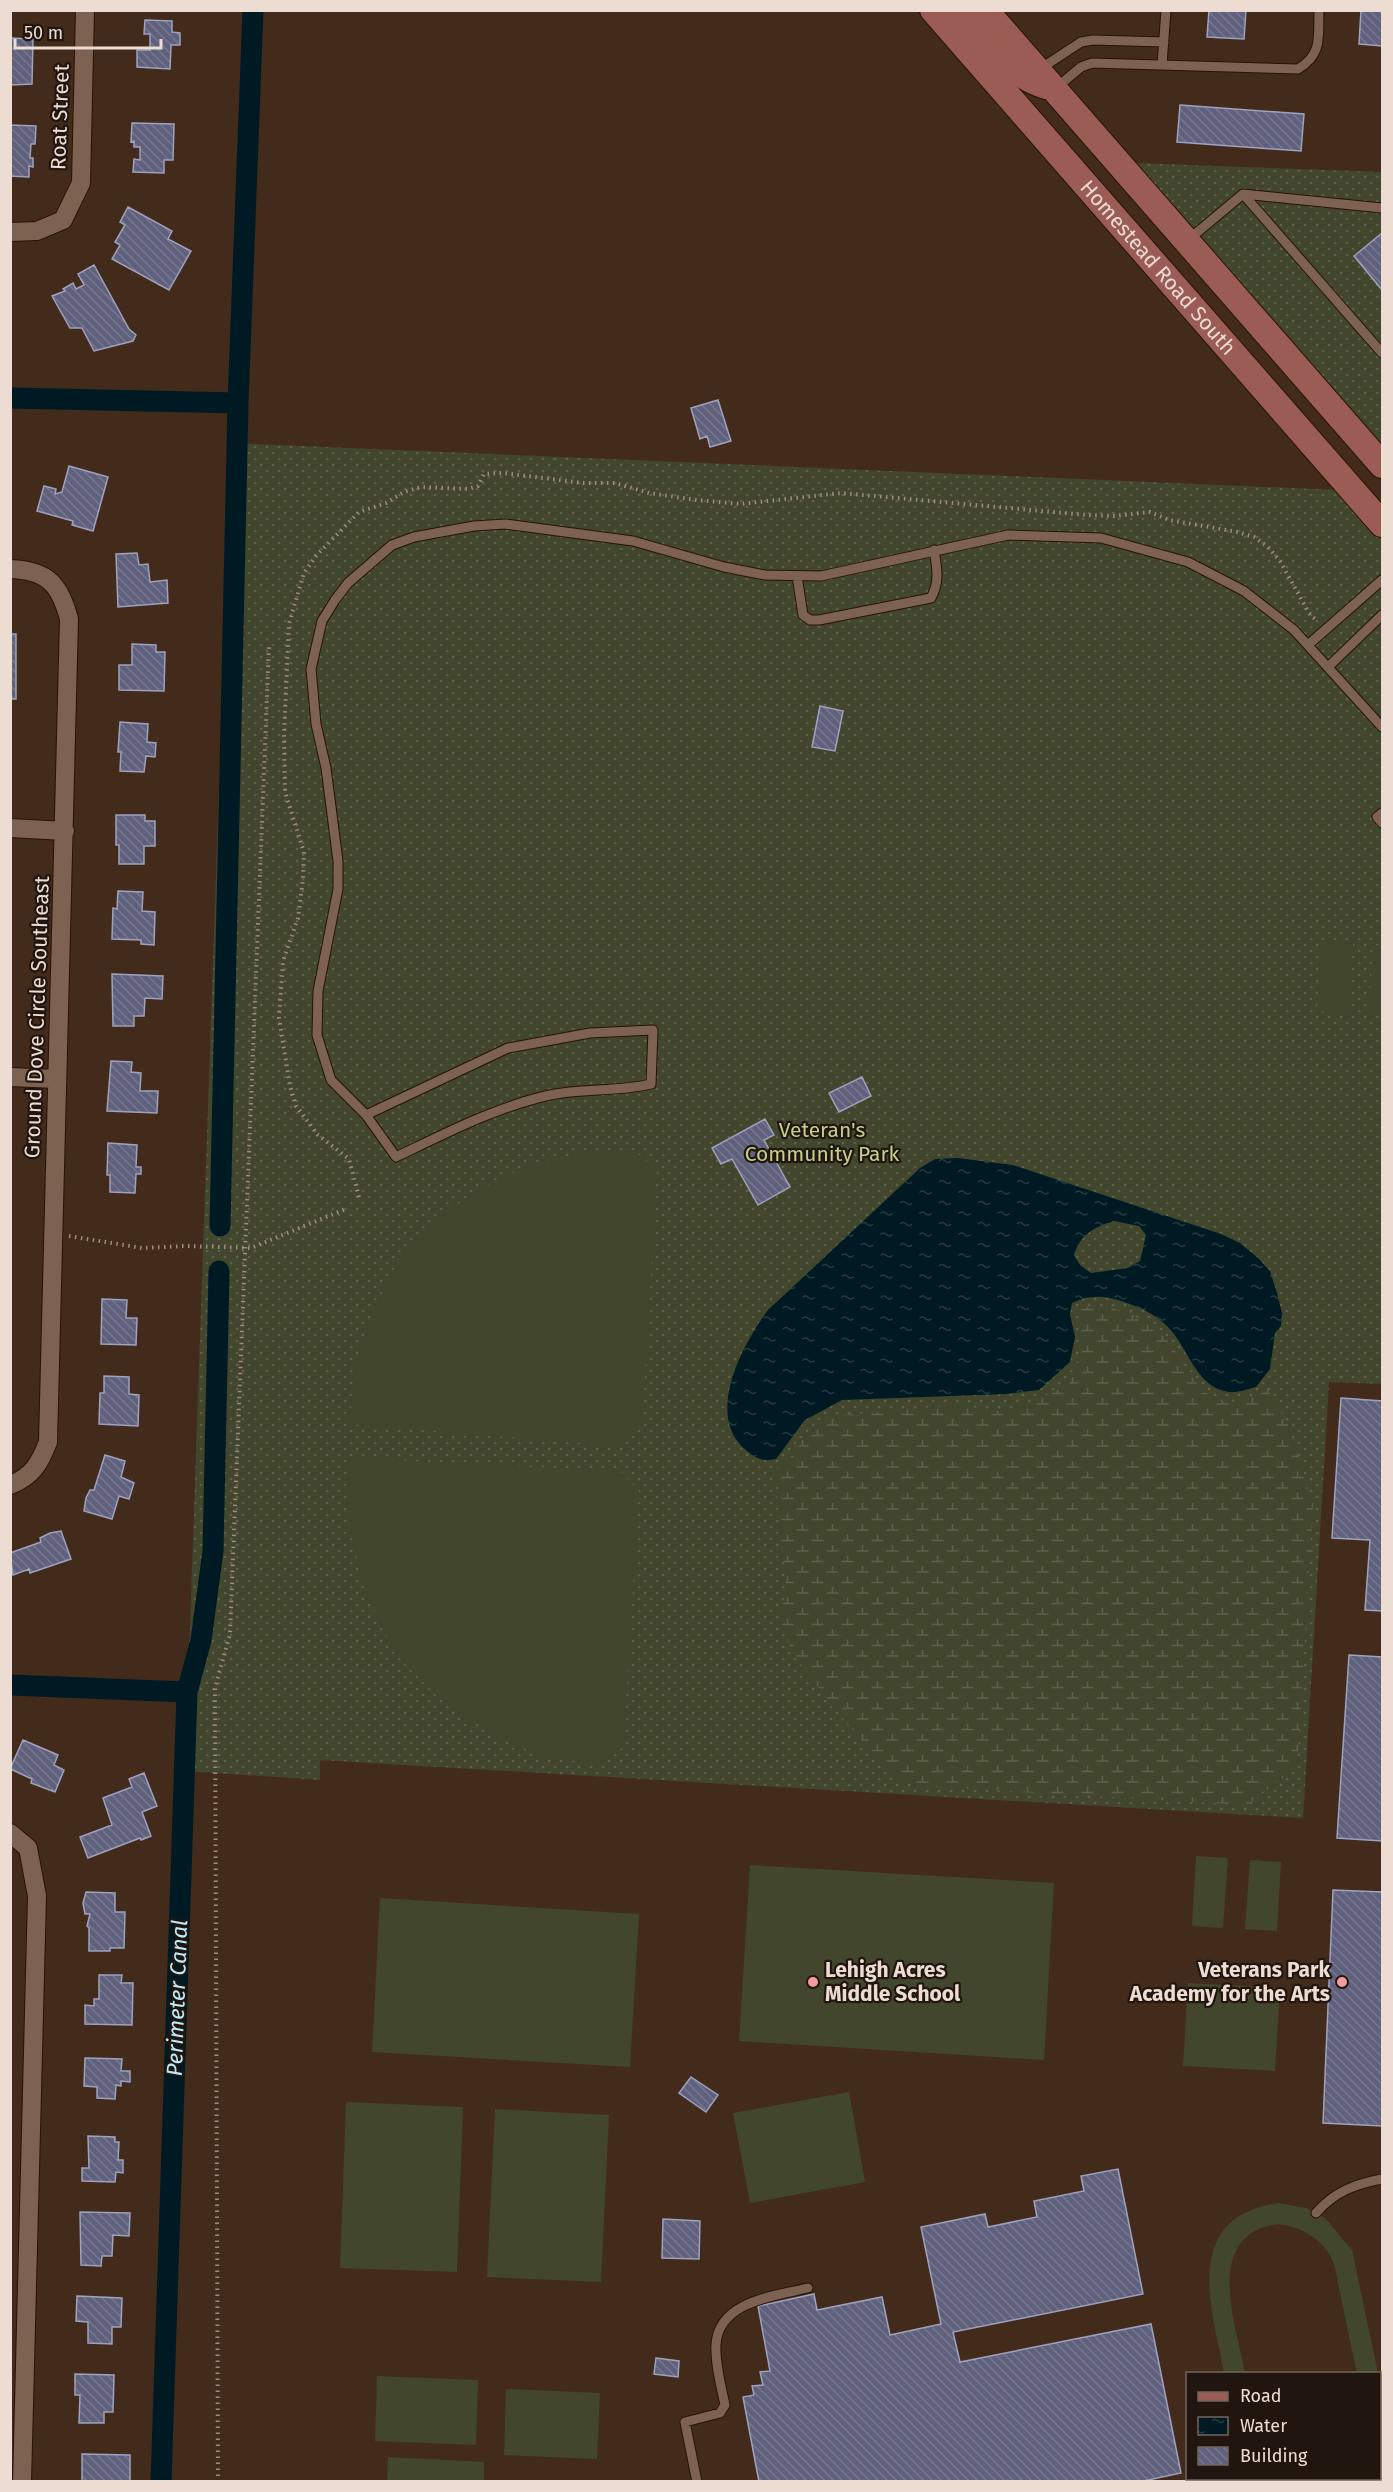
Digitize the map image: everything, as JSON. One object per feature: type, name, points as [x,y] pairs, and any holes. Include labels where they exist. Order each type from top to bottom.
[{"type":"main road","name":"Homestead Road South","points":[[933,10],[1383,524]]},
{"type":"main road","points":[[960,10],[1018,75],[1044,81],[1045,137]]},
{"type":"main road","name":"Homestead Road South","points":[[985,10],[1044,81],[1383,465]]},
{"type":"street","name":"Roat Street","points":[[10,232],[37,231],[63,220],[81,183],[85,10]]},
{"type":"street","name":"Ground Dove Circle Southeast","points":[[10,569],[25,569],[49,579],[62,595],[69,619],[48,1442],[40,1464],[24,1480],[10,1485]]},
{"type":"street","points":[[10,828],[65,831]]},
{"type":"street","points":[[10,1077],[57,1079]]},
{"type":"street","points":[[10,1833],[28,1848],[37,1896],[19,2254],[22,2481]]},
{"type":"lane","points":[[1162,65],[1166,10]]},
{"type":"lane","points":[[1044,81],[1092,63],[1298,69],[1311,61],[1317,51],[1319,10]]},
{"type":"lane","points":[[1044,81],[1081,42],[1093,40],[1164,42]]},
{"type":"lane","points":[[1243,194],[1383,353]]},
{"type":"lane","points":[[1186,241],[1243,194],[1383,208]]},
{"type":"lane","points":[[366,1115],[508,1048],[590,1033],[653,1030],[651,1084],[625,1090],[552,1095],[478,1118],[396,1157],[366,1115],[331,1080],[317,1035],[318,991],[338,888],[338,861],[326,768],[316,724],[311,669],[322,621],[348,583],[392,545],[414,537],[474,526],[505,524],[612,537],[724,567],[765,575],[820,576],[844,573],[933,550],[1008,535],[1101,538],[1188,562],[1244,591],[1294,630],[1383,727]]},
{"type":"lane","points":[[797,576],[803,615],[810,620],[819,620],[931,598],[936,589],[938,575],[933,550]]},
{"type":"lane","points":[[1308,645],[1383,580]]},
{"type":"lane","points":[[1328,667],[1383,615]]},
{"type":"lane","points":[[1383,813],[1377,817],[1383,823]]},
{"type":"lane","points":[[1316,2213],[1331,2196],[1365,2182],[1383,2179]]},
{"type":"lane","points":[[697,2481],[685,2422],[720,2413],[725,2405],[716,2344],[721,2323],[748,2303],[808,2288]]},
{"type":"path","points":[[359,1197],[349,1158],[318,1135],[296,1106],[290,1086],[279,1018],[283,961],[298,918],[304,852],[285,792],[284,735],[289,624],[304,573],[316,556],[364,508],[386,503],[421,487],[469,489],[478,486],[484,474],[503,473],[583,483],[615,483],[661,495],[740,504],[841,493],[1087,515],[1150,512],[1169,520],[1239,531],[1254,537],[1267,546],[1280,561],[1309,614],[1321,625]]},
{"type":"path","points":[[218,2481],[215,1688],[230,1634],[270,645]]},
{"type":"path","points":[[54,1233],[142,1248],[186,1246],[251,1248],[348,1208]]},
{"type":"green space","points":[[1133,163],[1382,172],[1382,449]]},
{"type":"green space","name":"Veteran's Community Park","points":[[231,443],[1339,490],[1382,540],[1382,1384],[1329,1382],[1303,1818],[320,1760],[320,1780],[185,1771]]},
{"type":"green space","points":[[1321,942],[1353,944],[1348,1013],[1317,1011]]},
{"type":"green space","points":[[1373,945],[1382,946],[1382,1015],[1369,1015]]},
{"type":"green space","points":[[635,1151],[657,1171],[642,1425],[617,1446],[349,1424],[356,1364],[366,1331],[392,1274],[421,1236],[455,1206],[474,1193],[515,1172],[567,1156]]},
{"type":"green space","points":[[1089,1306],[1118,1310],[1152,1327],[1169,1343],[1203,1390],[1214,1398],[1227,1401],[1243,1400],[1262,1393],[1267,1388],[1287,1422],[1313,1504],[1298,1754],[1291,1771],[1248,1805],[916,1786],[896,1778],[848,1725],[793,1655],[780,1620],[786,1586],[774,1470],[790,1458],[811,1428],[832,1416],[956,1405],[1006,1412],[1070,1385],[1081,1345],[1079,1314],[1080,1310]]},
{"type":"green space","points":[[349,1458],[620,1471],[639,1491],[623,1747],[601,1765],[541,1756],[491,1734],[438,1697],[407,1666],[383,1630],[364,1588],[347,1514]]},
{"type":"green space","points":[[1196,1856],[1228,1858],[1223,1928],[1192,1926]]},
{"type":"green space","points":[[1250,1860],[1281,1862],[1277,1931],[1245,1929]]},
{"type":"green space","points":[[750,1865],[1054,1883],[1044,2060],[739,2041]]},
{"type":"green space","points":[[380,1898],[639,1914],[630,2067],[372,2052]]},
{"type":"green space","points":[[1188,1983],[1280,1988],[1275,2071],[1183,2066]]},
{"type":"green space","points":[[849,2092],[865,2182],[750,2203],[733,2113]]},
{"type":"green space","points":[[346,2102],[463,2107],[457,2272],[340,2268]]},
{"type":"green space","points":[[495,2109],[609,2115],[601,2282],[487,2277]]},
{"type":"green space","points":[[1278,2203],[1306,2208],[1325,2218],[1352,2250],[1378,2372],[1357,2372],[1335,2268],[1327,2250],[1305,2232],[1280,2225],[1268,2226],[1253,2232],[1240,2244],[1233,2259],[1230,2297],[1245,2372],[1224,2372],[1211,2306],[1209,2282],[1211,2260],[1218,2240],[1231,2223],[1261,2207]]},
{"type":"green space","points":[[377,2376],[478,2380],[476,2445],[375,2441]]},
{"type":"green space","points":[[506,2389],[600,2393],[597,2459],[504,2455]]},
{"type":"green space","points":[[388,2457],[484,2462],[484,2481],[387,2481]]},
{"type":"water","points":[[958,1158],[1013,1165],[1221,1234],[1240,1243],[1270,1271],[1282,1313],[1281,1326],[1275,1333],[1270,1369],[1256,1387],[1232,1392],[1218,1389],[1200,1375],[1175,1335],[1152,1314],[1121,1301],[1102,1297],[1084,1298],[1072,1303],[1070,1314],[1075,1337],[1070,1362],[1039,1390],[1006,1394],[842,1400],[805,1420],[776,1459],[764,1460],[754,1456],[734,1436],[728,1419],[728,1400],[739,1360],[758,1324],[768,1310],[920,1168],[935,1159]],"holes":[[[1114,1221],[1139,1226],[1146,1235],[1140,1261],[1128,1268],[1091,1273],[1080,1265],[1074,1255],[1084,1237],[1100,1226]]]},
{"type":"building","points":[[1209,10],[1246,10],[1244,39],[1207,37]]},
{"type":"building","points":[[1361,10],[1382,10],[1382,46],[1359,44]]},
{"type":"building","points":[[145,20],[172,21],[172,32],[180,33],[180,45],[171,45],[170,69],[137,67],[137,50],[150,50],[150,34],[144,34]]},
{"type":"building","points":[[10,38],[33,39],[32,84],[10,85]]},
{"type":"building","points":[[1180,105],[1304,114],[1301,151],[1177,142]]},
{"type":"building","points":[[132,123],[174,124],[173,160],[164,160],[164,173],[133,172],[134,159],[140,160],[140,147],[134,147],[134,141],[131,142]]},
{"type":"building","points":[[10,125],[36,126],[35,144],[31,144],[30,158],[33,158],[33,167],[29,166],[29,177],[10,176]]},
{"type":"building","points":[[128,207],[172,231],[168,239],[191,251],[169,290],[112,259],[120,245],[115,242],[125,225],[120,222]]},
{"type":"building","points":[[1382,233],[1382,290],[1354,256]]},
{"type":"building","points":[[94,265],[129,329],[136,335],[133,341],[94,351],[82,328],[70,328],[52,296],[65,291],[63,289],[73,283],[76,289],[84,285],[78,274]]},
{"type":"building","points":[[718,400],[731,441],[710,447],[707,436],[700,439],[691,408]]},
{"type":"building","points":[[69,466],[108,477],[93,531],[72,525],[73,521],[37,511],[44,486],[56,489],[55,494],[62,492]]},
{"type":"building","points":[[137,553],[139,565],[148,564],[150,582],[167,580],[168,603],[118,607],[116,554]]},
{"type":"building","points":[[10,634],[16,634],[16,699],[10,699]]},
{"type":"building","points":[[132,644],[156,645],[156,652],[165,652],[164,691],[119,690],[119,665],[132,665]]},
{"type":"building","points":[[820,706],[843,711],[835,751],[812,747]]},
{"type":"building","points":[[120,722],[148,724],[147,742],[156,743],[155,757],[146,756],[144,772],[120,771],[121,752],[118,752]]},
{"type":"building","points":[[116,815],[145,815],[145,821],[155,821],[155,846],[144,846],[144,864],[119,864],[119,845],[116,845]]},
{"type":"building","points":[[118,891],[143,892],[142,911],[155,912],[154,945],[141,944],[141,940],[112,939],[113,908],[117,909]]},
{"type":"building","points":[[112,974],[163,976],[162,999],[145,998],[144,1016],[134,1016],[134,1026],[113,1026]]},
{"type":"building","points":[[111,1061],[132,1062],[131,1072],[141,1073],[140,1091],[158,1091],[157,1113],[107,1111]]},
{"type":"building","points":[[862,1077],[871,1096],[839,1112],[829,1093]]},
{"type":"building","points":[[765,1119],[774,1135],[764,1140],[790,1187],[758,1205],[732,1159],[721,1164],[712,1148]]},
{"type":"building","points":[[108,1143],[137,1145],[136,1167],[141,1167],[141,1174],[136,1174],[135,1193],[110,1192],[110,1175],[107,1175]]},
{"type":"building","points":[[102,1299],[127,1300],[126,1318],[137,1318],[136,1345],[101,1344]]},
{"type":"building","points":[[104,1376],[129,1377],[129,1394],[139,1395],[138,1426],[99,1424],[100,1393],[104,1393]]},
{"type":"building","points":[[1341,1398],[1382,1401],[1382,1611],[1365,1610],[1370,1540],[1332,1538]]},
{"type":"building","points":[[105,1455],[125,1461],[121,1477],[134,1483],[129,1499],[119,1496],[112,1519],[84,1511],[86,1498],[90,1490],[94,1490]]},
{"type":"building","points":[[61,1531],[71,1559],[30,1573],[29,1569],[13,1575],[10,1553],[41,1542],[40,1538],[50,1533]]},
{"type":"building","points":[[1349,1655],[1382,1657],[1382,1841],[1337,1838]]},
{"type":"building","points":[[23,1740],[58,1755],[54,1765],[64,1770],[55,1792],[31,1783],[32,1779],[10,1769]]},
{"type":"building","points":[[144,1773],[157,1806],[142,1812],[151,1836],[88,1858],[80,1837],[112,1825],[103,1798],[132,1787],[129,1779]]},
{"type":"building","points":[[1333,1890],[1382,1892],[1382,2126],[1323,2123]]},
{"type":"building","points":[[86,1892],[115,1893],[115,1912],[125,1912],[124,1948],[89,1951],[89,1928],[87,1926],[90,1914],[85,1914],[83,1903]]},
{"type":"building","points":[[99,1975],[122,1975],[121,1983],[133,1983],[132,2025],[85,2024],[85,2005],[94,2006],[94,1999],[99,1999]]},
{"type":"building","points":[[85,2058],[122,2059],[121,2071],[130,2071],[130,2082],[121,2081],[121,2086],[116,2085],[115,2099],[97,2098],[97,2087],[84,2086]]},
{"type":"building","points":[[691,2077],[718,2095],[706,2112],[679,2093]]},
{"type":"building","points":[[88,2136],[115,2137],[115,2142],[119,2142],[118,2160],[123,2160],[123,2173],[116,2172],[115,2182],[82,2181],[82,2168],[89,2168]]},
{"type":"building","points":[[1118,2169],[1143,2294],[953,2332],[960,2362],[1151,2324],[1181,2473],[1139,2482],[759,2482],[743,2397],[754,2395],[752,2386],[763,2385],[760,2372],[770,2371],[758,2306],[814,2294],[817,2310],[882,2297],[890,2335],[941,2324],[921,2227],[985,2214],[988,2227],[1037,2217],[1034,2201],[1084,2191],[1081,2176]]},
{"type":"building","points":[[80,2212],[130,2213],[129,2236],[113,2235],[112,2256],[102,2256],[101,2266],[81,2265]]},
{"type":"building","points":[[663,2219],[700,2221],[699,2259],[662,2258]]},
{"type":"building","points":[[77,2296],[122,2298],[121,2327],[112,2327],[112,2344],[88,2343],[88,2322],[76,2321]]},
{"type":"building","points":[[656,2358],[679,2361],[678,2377],[654,2374]]},
{"type":"building","points":[[75,2374],[114,2375],[113,2412],[104,2412],[104,2423],[79,2423],[80,2395],[75,2395]]},
{"type":"building","points":[[82,2454],[130,2455],[130,2482],[82,2482]]},
{"type":"waterway","points":[[10,398],[238,403],[253,10]]},
{"type":"waterway","points":[[220,1226],[238,403]]},
{"type":"waterway","points":[[187,1692],[201,1640],[213,1551],[219,1271]]},
{"type":"waterway","name":"Perimeter Canal","points":[[10,1685],[187,1692],[161,2482]]},
{"type":"place","name":"Lehigh Acres Middle School","points":[[813,1982]]},
{"type":"place","name":"Veterans Park Academy for the Arts","points":[[1342,1982]]}]
